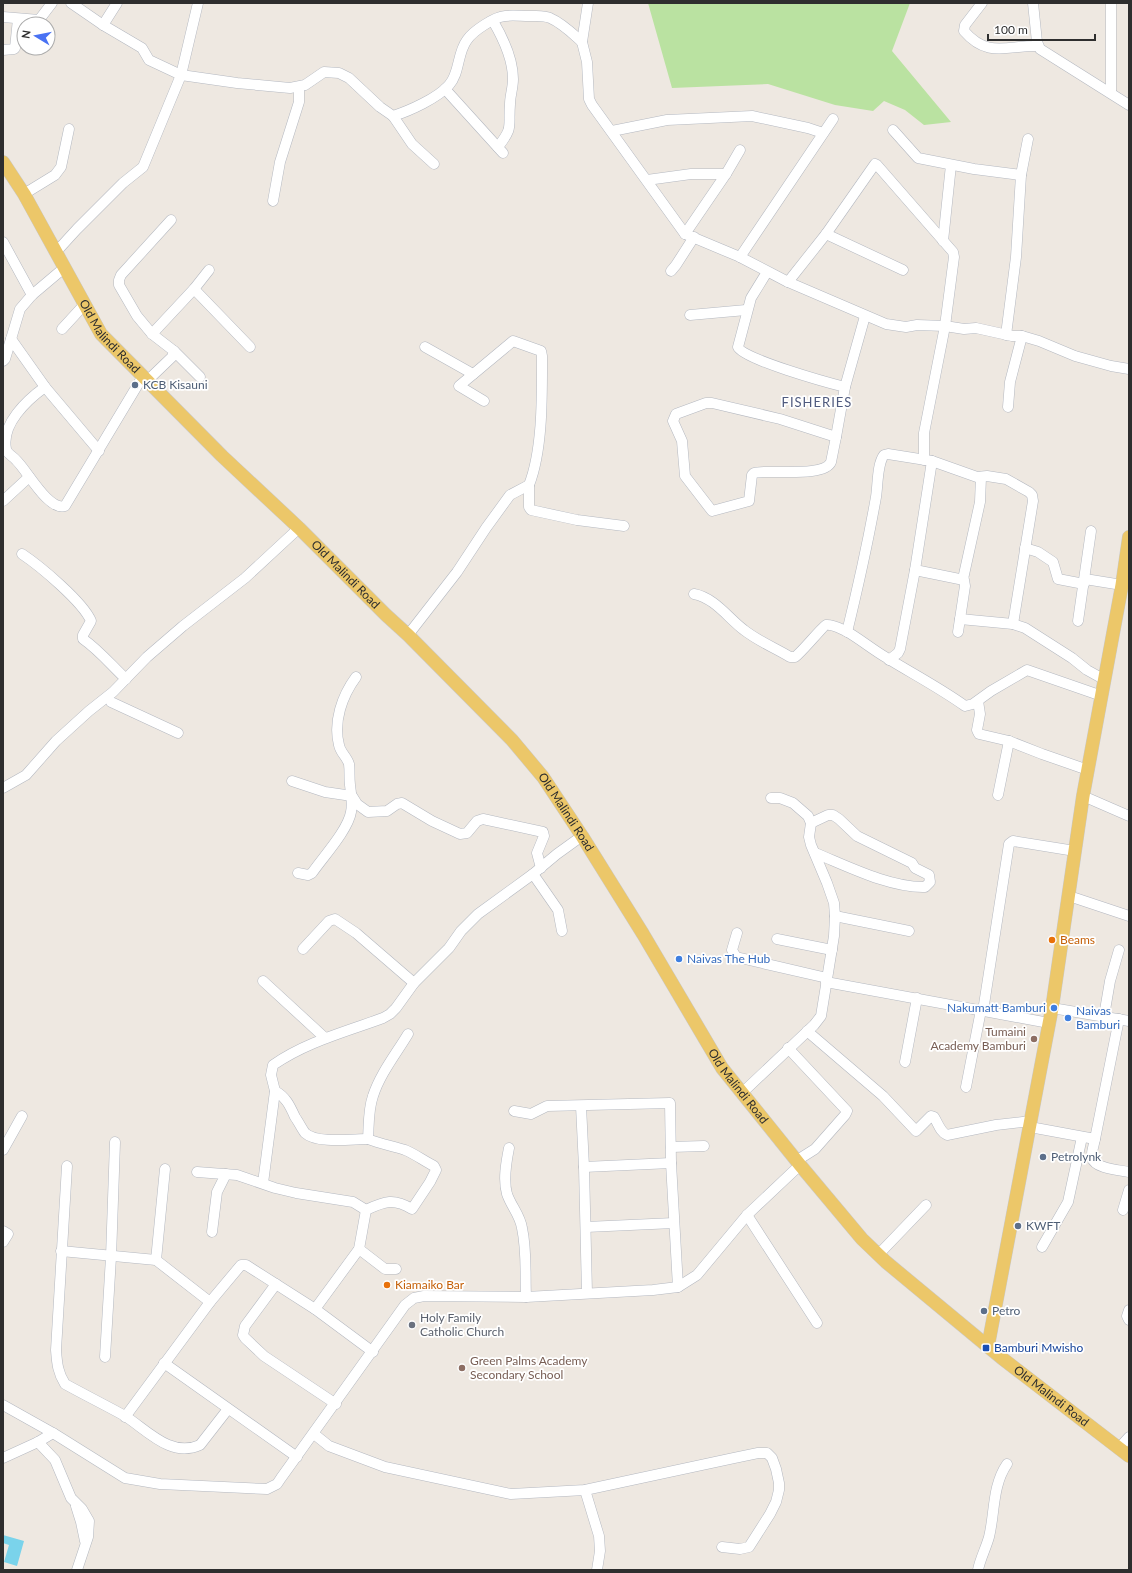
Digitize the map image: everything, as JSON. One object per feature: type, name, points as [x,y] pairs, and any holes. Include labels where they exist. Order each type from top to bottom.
[{"type":"main road","name":"Old Malindi Road","points":[[3,162],[24,194],[101,334],[222,456],[299,528],[408,635],[512,740],[542,777],[582,836],[643,934],[718,1061],[798,1163],[862,1240],[988,1346],[1124,1452]]},
{"type":"main road","points":[[988,1346],[1052,1008],[1083,796],[1122,585],[1129,537]]},
{"type":"street","points":[[42,16],[52,3]]},
{"type":"street","points":[[71,3],[103,25],[142,48],[149,60],[181,75],[275,88],[299,87],[305,85],[324,72],[329,71],[339,73],[349,78],[380,107],[393,116],[412,144],[434,164]]},
{"type":"street","points":[[103,25],[117,3]]},
{"type":"street","points":[[56,252],[123,183],[143,167],[181,75],[198,3]]},
{"type":"street","points":[[588,3],[582,42],[586,62],[589,99],[647,180],[689,235],[788,282],[886,324],[899,327],[945,326],[964,329],[976,328],[1006,335],[1022,336],[1039,341],[1075,356],[1111,366],[1129,369]]},
{"type":"street","points":[[982,3],[965,25],[964,31],[974,41],[980,45],[995,49],[1038,46]]},
{"type":"street","points":[[1033,3],[1038,46],[1043,51],[1055,57],[1129,105]]},
{"type":"street","points":[[1111,3],[1111,93]]},
{"type":"street","points":[[393,116],[415,108],[445,89],[452,81],[466,40],[472,34],[504,16],[541,15],[550,17],[562,24],[582,42]]},
{"type":"street","points":[[3,17],[16,19]]},
{"type":"street","points":[[445,89],[501,150],[510,129],[510,101],[513,79],[506,46],[493,21]]},
{"type":"street","points":[[3,50],[15,48],[16,38]]},
{"type":"street","points":[[273,201],[280,162],[299,102],[299,87]]},
{"type":"street","points":[[612,131],[667,120],[752,116],[808,128],[823,134]]},
{"type":"street","points":[[740,258],[833,119]]},
{"type":"street","points":[[24,194],[55,175],[61,167],[69,129]]},
{"type":"street","points":[[893,130],[918,158],[951,165],[1021,175]]},
{"type":"street","points":[[1006,335],[1016,257],[1021,175],[1028,139]]},
{"type":"street","points":[[671,271],[676,265],[689,235],[740,150]]},
{"type":"street","points":[[788,282],[826,234],[875,164],[953,252],[954,257],[945,326],[924,433],[928,460],[915,570],[900,649],[898,653],[889,660]]},
{"type":"street","points":[[943,240],[951,165]]},
{"type":"street","points":[[647,180],[691,174],[726,174]]},
{"type":"street","points":[[171,220],[121,275],[119,285],[138,316],[152,334],[174,350],[200,376]]},
{"type":"street","points":[[826,234],[903,270]]},
{"type":"street","points":[[3,242],[32,295]]},
{"type":"street","points":[[3,361],[5,359],[20,309],[32,295],[64,268]]},
{"type":"street","points":[[152,334],[194,289],[209,270]]},
{"type":"street","points":[[767,272],[751,298],[746,310],[738,347],[739,350],[755,358],[802,375],[845,387]]},
{"type":"street","points":[[194,289],[250,347]]},
{"type":"street","points":[[62,329],[84,305]]},
{"type":"street","points":[[690,315],[746,310]]},
{"type":"street","points":[[836,437],[780,420],[712,403],[706,403],[676,414],[673,421],[682,441],[685,476],[710,509],[714,511],[749,501],[752,475],[754,473],[807,472],[830,466],[836,437],[845,387],[865,316]]},
{"type":"street","points":[[1008,407],[1010,382],[1022,336]]},
{"type":"street","points":[[11,339],[45,387],[99,451]]},
{"type":"street","points":[[484,401],[459,386],[513,341],[541,351],[542,403],[533,474],[529,485],[529,507],[531,510],[577,520],[624,526]]},
{"type":"street","points":[[425,347],[473,374]]},
{"type":"street","points":[[45,387],[30,398],[5,430],[4,448],[17,460],[28,477],[52,503],[57,507],[65,506],[145,378],[172,357],[174,350]]},
{"type":"street","points":[[846,632],[856,597],[882,458],[884,455],[888,454],[928,460],[974,476],[1006,479],[1020,486],[1032,495],[1033,501],[1013,624]]},
{"type":"street","points":[[3,501],[28,477]]},
{"type":"street","points":[[958,632],[965,586],[963,579],[980,502],[981,477]]},
{"type":"street","points":[[408,635],[457,572],[510,495],[529,485]]},
{"type":"street","points":[[3,788],[26,775],[56,741],[89,711],[113,692],[147,657],[183,626],[245,578],[299,528]]},
{"type":"street","points":[[1078,621],[1091,531]]},
{"type":"street","points":[[1025,548],[1038,552],[1053,562],[1058,578],[1122,585]]},
{"type":"street","points":[[22,554],[65,589],[87,613],[91,621],[82,635],[83,639],[97,650],[105,660],[126,679]]},
{"type":"street","points":[[915,570],[963,579]]},
{"type":"street","points":[[694,594],[702,595],[709,599],[745,631],[790,657],[798,655],[809,645],[825,625],[830,625],[846,632],[965,706],[969,706],[978,701],[1027,670],[1102,696]]},
{"type":"street","points":[[960,619],[1013,624],[1025,628],[1072,658],[1087,670],[1105,680]]},
{"type":"street","points":[[298,873],[311,875],[347,823],[352,811],[352,796],[348,764],[339,747],[336,727],[338,716],[346,694],[356,677]]},
{"type":"street","points":[[978,701],[980,714],[977,726],[978,733],[1009,741],[1088,770]]},
{"type":"street","points":[[111,702],[178,734]]},
{"type":"street","points":[[998,795],[1009,741]]},
{"type":"street","points":[[292,780],[326,792],[352,796]]},
{"type":"street","points":[[352,796],[356,804],[368,812],[387,811],[402,803],[432,821],[460,834],[467,833],[477,821],[483,819],[543,832],[544,836],[538,853],[537,871],[558,910],[562,931]]},
{"type":"street","points":[[1083,796],[1129,816]]},
{"type":"street","points":[[742,1093],[821,1016],[832,950],[835,916],[834,904],[809,837],[811,822],[808,816],[793,803],[780,798],[771,798]]},
{"type":"street","points":[[811,822],[828,815],[839,819],[857,836],[912,863],[914,868],[929,875],[930,882],[926,887],[895,883],[847,868],[815,853]]},
{"type":"street","points":[[263,1183],[275,1091],[271,1075],[273,1065],[294,1051],[325,1038],[384,1018],[390,1014],[414,983],[449,948],[461,931],[478,914],[582,836]]},
{"type":"street","points":[[966,1087],[982,1010],[1009,844],[1013,841],[1075,851]]},
{"type":"street","points":[[1069,896],[1129,916]]},
{"type":"street","points":[[835,916],[909,931]]},
{"type":"street","points":[[303,949],[329,921],[335,919],[356,933],[414,983]]},
{"type":"street","points":[[737,933],[732,950],[736,957],[826,980],[1049,1023]]},
{"type":"street","points":[[777,940],[832,950]]},
{"type":"street","points":[[1104,1016],[1110,981],[1119,950]]},
{"type":"street","points":[[263,981],[325,1038]]},
{"type":"street","points":[[905,1062],[917,998]]},
{"type":"street","points":[[1052,1008],[1124,1020],[1094,1139],[1092,1154],[1095,1163],[1102,1167],[1129,1172]]},
{"type":"street","points":[[807,1031],[883,1096],[916,1131],[931,1116],[937,1120],[942,1132],[947,1135],[996,1125],[1030,1124],[1094,1139]]},
{"type":"street","points":[[368,1139],[370,1107],[373,1096],[377,1086],[408,1034]]},
{"type":"street","points":[[3,1405],[53,1432],[125,1478],[160,1484],[267,1489],[277,1484],[336,1404],[405,1305],[414,1298],[433,1296],[526,1296],[653,1290],[678,1287],[697,1275],[747,1215],[798,1163],[815,1149],[847,1111],[788,1048]]},
{"type":"street","points":[[275,1091],[287,1101],[305,1133],[328,1140],[368,1139],[380,1144],[406,1150],[436,1168],[430,1182],[412,1209],[402,1203],[394,1202],[378,1204],[366,1210]]},
{"type":"street","points":[[514,1111],[531,1114],[547,1106],[674,1103],[671,1163],[678,1287]]},
{"type":"street","points":[[581,1106],[587,1293]]},
{"type":"street","points":[[3,1150],[22,1116]]},
{"type":"street","points":[[1042,1247],[1068,1202],[1082,1137]]},
{"type":"street","points":[[105,1356],[111,1257],[115,1142]]},
{"type":"street","points":[[671,1147],[704,1146]]},
{"type":"street","points":[[509,1148],[505,1177],[507,1194],[515,1208],[522,1228],[525,1247],[526,1296]]},
{"type":"street","points":[[584,1167],[671,1163]]},
{"type":"street","points":[[67,1166],[56,1350],[59,1375],[65,1384],[125,1417],[155,1439],[177,1448],[194,1448],[200,1445],[228,1409]]},
{"type":"street","points":[[156,1260],[164,1169]]},
{"type":"street","points":[[197,1172],[237,1176],[296,1193],[353,1202],[366,1210]]},
{"type":"street","points":[[212,1232],[217,1192],[226,1174]]},
{"type":"street","points":[[1123,1210],[1129,1190]]},
{"type":"street","points":[[878,1255],[926,1205]]},
{"type":"street","points":[[315,1309],[359,1249],[366,1210]]},
{"type":"street","points":[[747,1215],[817,1323]]},
{"type":"street","points":[[586,1227],[674,1223]]},
{"type":"street","points":[[3,1231],[8,1234],[3,1242]]},
{"type":"street","points":[[359,1249],[385,1269],[396,1270]]},
{"type":"street","points":[[61,1251],[111,1257],[156,1260],[210,1302]]},
{"type":"street","points":[[125,1417],[210,1302],[241,1265],[246,1265],[315,1309],[373,1352]]},
{"type":"street","points":[[276,1284],[245,1326],[243,1335],[264,1356],[336,1404]]},
{"type":"street","points":[[1129,1310],[1127,1316],[1129,1320]]},
{"type":"street","points":[[164,1364],[297,1457]]},
{"type":"street","points":[[3,1458],[38,1442],[53,1432]]},
{"type":"street","points":[[314,1434],[329,1446],[385,1467],[511,1494],[585,1490],[741,1456],[767,1453],[772,1458],[779,1483],[778,1495],[770,1514],[750,1547],[740,1549],[722,1547]]},
{"type":"street","points":[[1124,1452],[1129,1437]]},
{"type":"street","points":[[38,1442],[55,1460],[71,1498],[82,1509],[89,1521],[89,1532],[86,1545],[77,1570]]},
{"type":"street","points":[[978,1570],[991,1525],[997,1487],[1003,1470],[1007,1464]]},
{"type":"street","points":[[585,1490],[599,1536],[600,1551],[597,1570]]},
{"type":"green space","points":[[648,3],[910,3],[892,51],[951,122],[924,125],[905,110],[884,101],[873,111],[835,105],[768,84],[672,88]]},
{"type":"water","points":[[3,1535],[24,1541],[17,1566],[4,1562],[9,1545],[3,1543]]},
{"type":"place","name":"KCB Kisauni","points":[[135,385]]},
{"type":"place","name":"Beams","points":[[1052,940]]},
{"type":"place","name":"Naivas The Hub","points":[[679,959]]},
{"type":"place","name":"Nakumatt Bamburi","points":[[1054,1008]]},
{"type":"place","name":"Naivas Bamburi","points":[[1068,1018]]},
{"type":"place","name":"Tumaini Academy Bamburi","points":[[1034,1039]]},
{"type":"place","name":"Petrolynk","points":[[1043,1157]]},
{"type":"place","name":"KWFT","points":[[1018,1226]]},
{"type":"place","name":"Kiamaiko Bar","points":[[387,1285]]},
{"type":"place","name":"Petro","points":[[984,1311]]},
{"type":"place","name":"Holy Family Catholic Church","points":[[412,1325]]},
{"type":"place","name":"Bamburi Mwisho","points":[[986,1348]]},
{"type":"place","name":"Green Palms Academy Secondary School","points":[[462,1368]]},
{"type":"district","name":"FISHERIES","points":[[817,402]]}]
